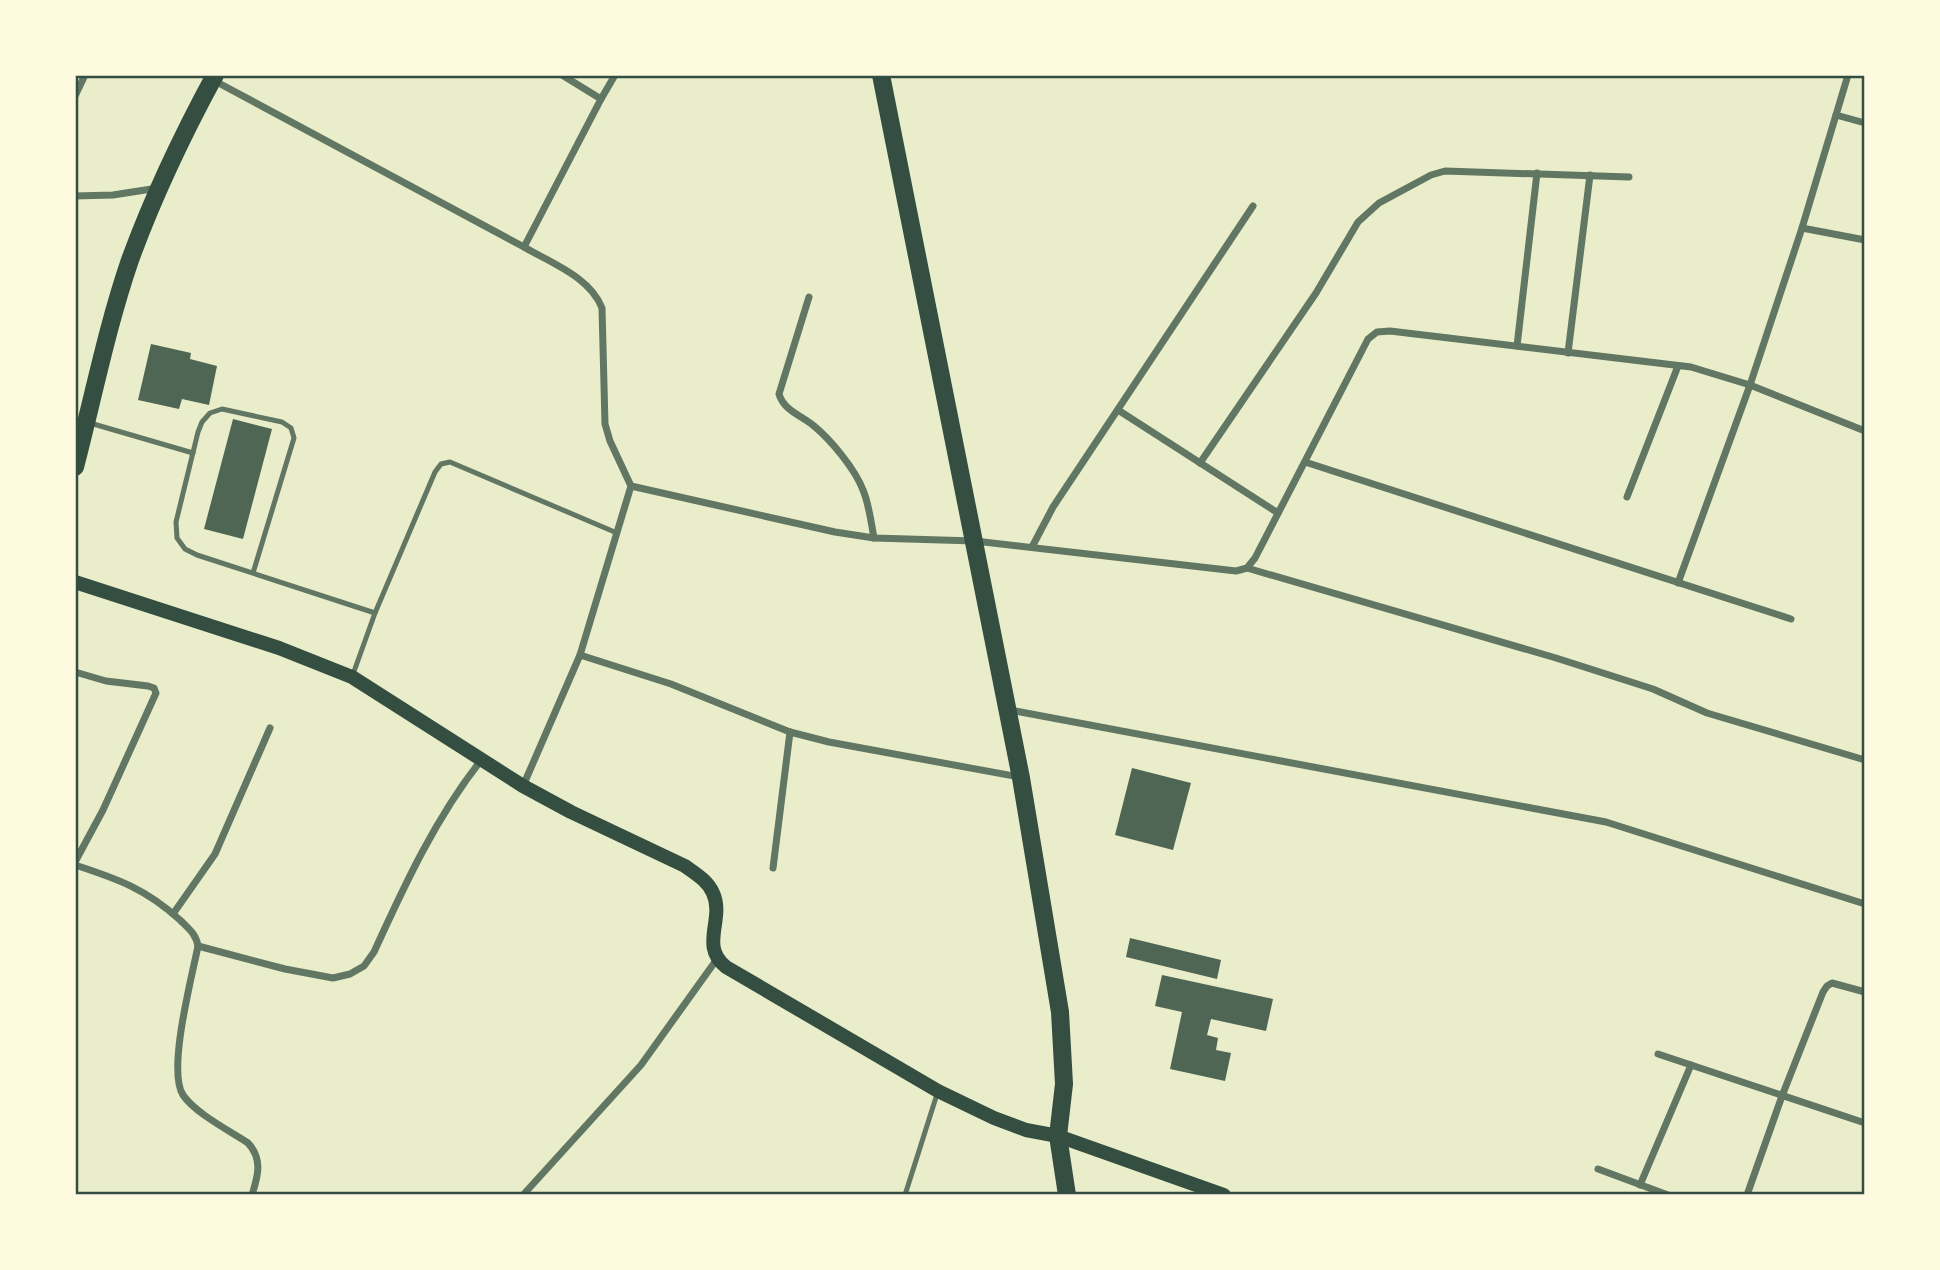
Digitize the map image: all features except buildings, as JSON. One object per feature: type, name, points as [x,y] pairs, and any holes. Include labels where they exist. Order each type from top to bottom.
[{"type":"main road","points":[[881,75],[1021,778],[1060,1012],[1064,1084],[1058,1136],[1067,1195]]},
{"type":"main road","points":[[75,467],[130,260],[159,188],[214,77]]},
{"type":"main road","points":[[75,582],[279,648],[352,677],[483,758],[523,786],[685,866],[702,878],[713,893],[716,903],[713,945],[717,959],[939,1091],[994,1118],[1026,1130],[1058,1136],[1224,1195]]},
{"type":"street","points":[[75,96],[85,75]]},
{"type":"street","points":[[562,75],[601,99]]},
{"type":"street","points":[[524,247],[615,75]]},
{"type":"street","points":[[1678,583],[1750,385],[1802,228],[1848,75]]},
{"type":"street","points":[[214,77],[524,247],[588,285],[597,294],[602,308],[606,424],[610,441],[631,486],[580,655],[523,786]]},
{"type":"street","points":[[1836,115],[1865,123]]},
{"type":"street","points":[[1200,463],[1316,293],[1347,238],[1367,212],[1431,175],[1445,171],[1629,177]]},
{"type":"street","points":[[1517,346],[1538,173]]},
{"type":"street","points":[[1568,353],[1590,175]]},
{"type":"street","points":[[75,196],[113,195],[159,188]]},
{"type":"street","points":[[1032,547],[1053,507],[1253,206]]},
{"type":"street","points":[[1802,228],[1865,240]]},
{"type":"street","points":[[809,297],[779,394],[781,402],[814,426],[858,479],[864,492],[874,538]]},
{"type":"street","points":[[1247,568],[1305,462],[1367,339],[1377,332],[1390,331],[1517,346],[1712,372],[1865,431]]},
{"type":"street","points":[[1627,497],[1678,366]]},
{"type":"street","points":[[1118,410],[1278,513]]},
{"type":"street","points":[[1305,462],[1791,619]]},
{"type":"street","points":[[631,486],[835,532],[874,538],[975,541],[1236,571],[1247,568],[1556,658],[1653,689],[1707,713],[1865,760]]},
{"type":"street","points":[[580,655],[671,684],[790,732],[829,742],[1021,778]]},
{"type":"street","points":[[75,672],[106,681],[148,685],[154,688],[156,693],[103,810],[75,863],[132,885],[157,900],[196,936],[198,946],[176,1060],[177,1080],[183,1095],[192,1105],[248,1143],[256,1152],[258,1172],[252,1195]]},
{"type":"street","points":[[1007,710],[1606,822],[1865,904]]},
{"type":"street","points":[[173,914],[215,854],[270,728]]},
{"type":"street","points":[[773,868],[790,732]]},
{"type":"street","points":[[198,946],[285,969],[333,978],[350,974],[364,966],[374,952],[421,853],[450,802],[483,758]]},
{"type":"street","points":[[523,1195],[641,1065],[717,959]]},
{"type":"street","points":[[1747,1195],[1782,1096],[1827,986],[1832,983],[1840,984],[1865,992]]},
{"type":"street","points":[[1658,1054],[1865,1124]]},
{"type":"street","points":[[1640,1185],[1691,1065]]},
{"type":"street","points":[[1598,1169],[1668,1195]]},
{"type":"lane","points":[[253,573],[294,438],[291,428],[282,422],[222,409],[211,413],[202,422],[193,453],[176,522],[177,538],[185,549],[197,555],[253,573],[375,612]]},
{"type":"lane","points":[[87,422],[193,453]]},
{"type":"lane","points":[[352,677],[375,612],[435,472],[441,464],[450,462],[617,533]]},
{"type":"lane","points":[[905,1195],[939,1091]]}]
